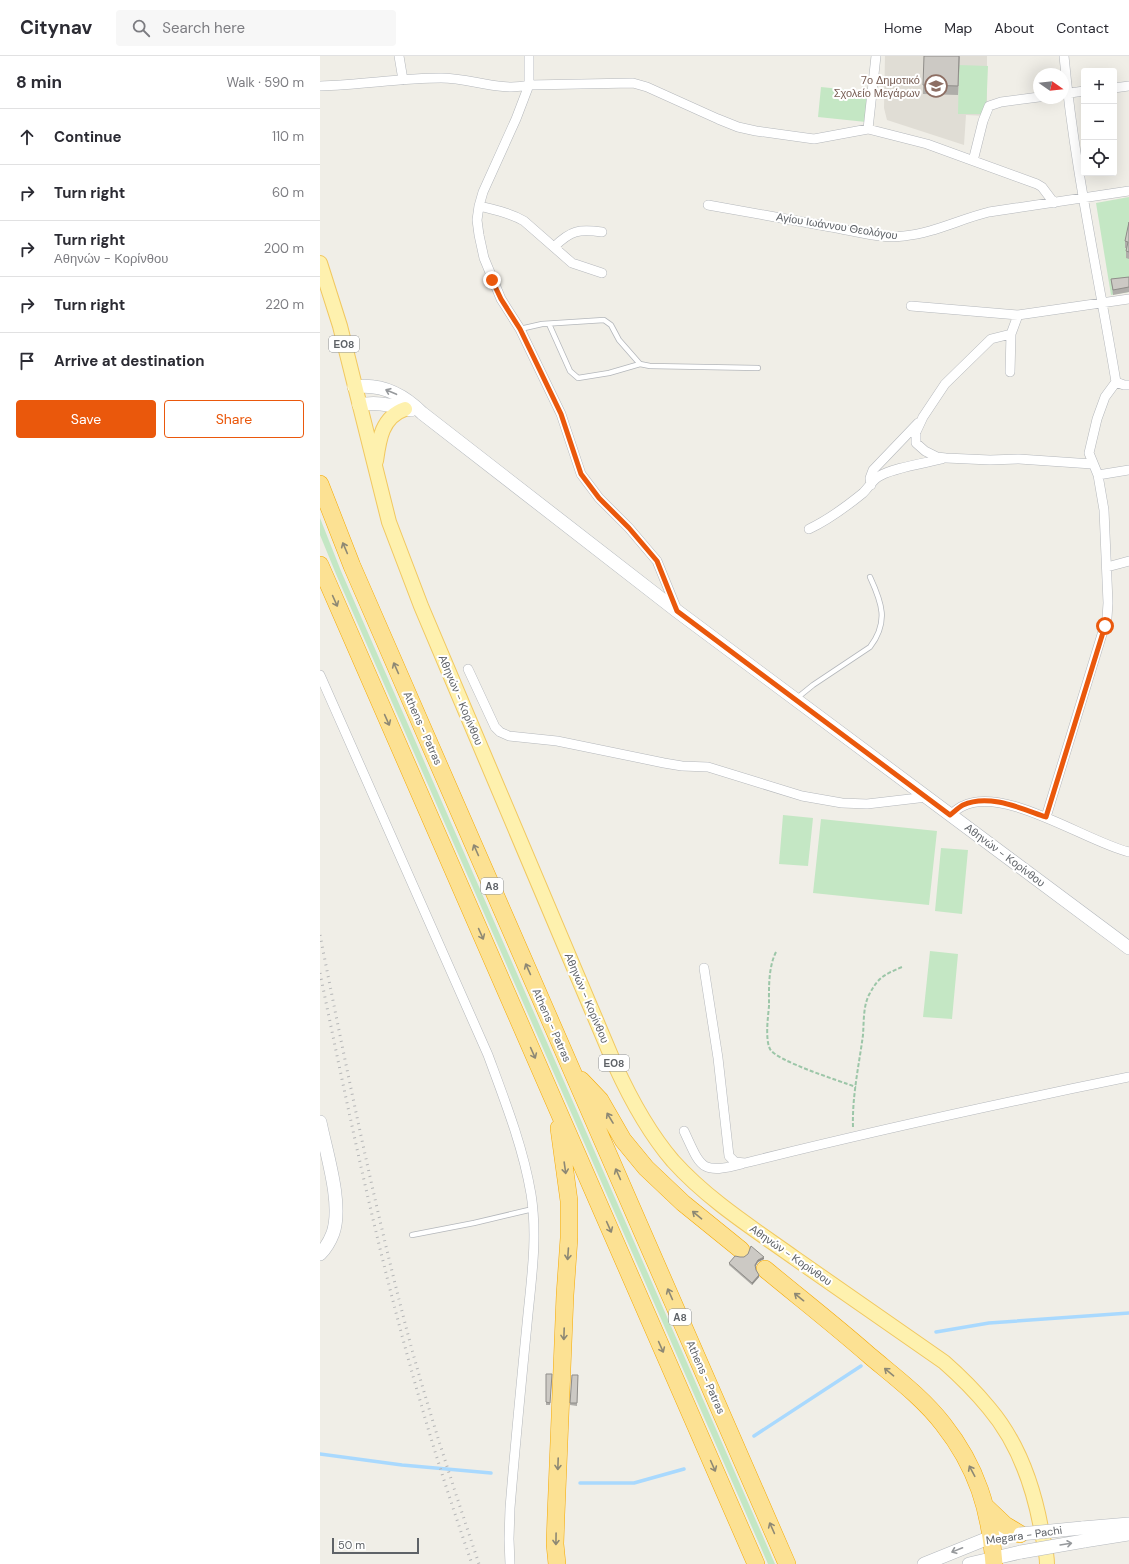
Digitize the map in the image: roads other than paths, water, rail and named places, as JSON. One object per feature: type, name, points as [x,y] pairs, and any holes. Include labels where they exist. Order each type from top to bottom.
[{"type":"highway","name":"Athens - Patras","points":[[320,484],[352,566],[788,1564]]},
{"type":"highway","name":"Α8","points":[[320,565],[756,1564]]},
{"type":"highway","points":[[572,1069],[600,1100],[623,1140],[643,1165],[679,1199],[741,1250]]},
{"type":"highway","points":[[554,1102],[570,1201],[556,1515],[555,1544],[557,1564]]},
{"type":"highway","points":[[765,1269],[830,1321],[918,1396],[943,1424],[966,1460],[986,1507],[994,1561]]},
{"type":"highway","points":[[986,1507],[1005,1525],[1020,1534]]},
{"type":"main road","name":"Αθηνών - Κορίνθου","points":[[320,263],[333,301],[389,522],[421,606],[615,1065],[646,1123],[673,1160],[710,1196],[759,1233],[944,1362],[966,1382],[990,1409],[1006,1433],[1022,1463],[1033,1492],[1047,1564]]},
{"type":"main road","name":"Αθηνών - Κορίνθου","points":[[354,387],[372,386],[383,389],[407,400],[677,611],[1129,948]]},
{"type":"main road","name":"Αθηνών - Κορίνθου","points":[[359,405],[373,403],[422,413]]},
{"type":"main road","points":[[375,467],[378,448],[384,427],[389,418],[396,412],[405,409]]},
{"type":"main road","points":[[320,1122],[334,1187],[336,1214],[330,1241],[320,1254]]},
{"type":"main road","name":"Megara - Pachi","points":[[924,1564],[991,1537],[1129,1524]]},
{"type":"main road","name":"Megara - Pachi","points":[[969,1564],[994,1561],[1021,1552],[1129,1534]]},
{"type":"street","points":[[400,56],[403,80]]},
{"type":"street","points":[[529,56],[529,85],[516,119],[478,206],[477,220],[484,258],[501,299],[520,329],[561,414],[581,474],[599,498],[629,528],[657,561],[677,611]]},
{"type":"street","points":[[868,129],[876,56]]},
{"type":"street","points":[[1064,56],[1064,68]]},
{"type":"street","points":[[320,86],[442,78],[473,81],[506,87],[520,87],[529,85],[633,83],[647,87],[726,123],[756,131],[814,139],[868,129],[927,144],[1036,184],[1042,187],[1054,203]]},
{"type":"street","points":[[1117,88],[1129,86]]},
{"type":"street","points":[[1069,93],[1081,91]]},
{"type":"street","points":[[973,161],[982,121],[989,106],[1012,100],[1033,98]]},
{"type":"street","points":[[1046,817],[1107,618],[1107,567],[1104,510],[1098,475],[1092,464],[1089,453],[1097,419],[1105,397],[1116,382],[1103,303],[1082,198],[1067,104]]},
{"type":"street","name":"Αγίου Ιωάννου Θεολόγου","points":[[708,205],[855,232],[883,236],[903,236],[944,228],[982,214],[1129,191]]},
{"type":"street","points":[[478,206],[501,211],[515,217],[524,222],[572,263],[602,273]]},
{"type":"street","points":[[554,247],[562,238],[578,231],[585,230],[602,232]]},
{"type":"street","points":[[911,306],[1018,315],[1129,299]]},
{"type":"street","points":[[1010,372],[1011,334],[1018,315]]},
{"type":"street","points":[[1011,334],[991,338],[945,384],[923,418],[916,432],[916,443],[925,451],[937,457],[990,460],[1019,459],[1092,464]]},
{"type":"street","points":[[1116,382],[1129,385]]},
{"type":"street","points":[[871,484],[870,478],[873,470],[923,418]]},
{"type":"street","points":[[809,529],[817,525],[863,492],[878,477],[894,471],[946,458]]},
{"type":"street","points":[[1098,475],[1129,470]]},
{"type":"street","points":[[1107,567],[1129,561]]},
{"type":"street","points":[[468,669],[495,727],[500,732],[509,736],[564,742],[664,763],[708,767],[802,796],[842,803],[867,804],[926,797]]},
{"type":"street","points":[[320,675],[488,1056],[512,1120],[526,1169],[533,1209],[534,1266],[527,1320],[510,1508],[508,1539],[510,1564]]},
{"type":"street","points":[[950,815],[963,805],[976,802],[992,801],[1003,803],[1046,817],[1104,844],[1129,852]]},
{"type":"street","points":[[704,968],[718,1058],[729,1156],[735,1162],[745,1163]]},
{"type":"street","points":[[684,1131],[703,1166],[710,1169],[729,1167],[854,1136],[1041,1094],[1129,1077]]},
{"type":"lane","points":[[520,329],[549,324],[604,320],[611,325],[619,340],[640,364]]},
{"type":"lane","points":[[549,324],[570,371],[578,378],[609,373],[640,364],[650,366],[758,368]]},
{"type":"lane","points":[[796,699],[813,685],[870,647],[877,637],[882,625],[882,610],[878,594],[870,577]]},
{"type":"lane","points":[[412,1235],[474,1223],[533,1209]]},
{"type":"waterway","points":[[936,1332],[989,1323],[1129,1313]]},
{"type":"waterway","points":[[754,1436],[861,1366]]},
{"type":"waterway","points":[[320,1454],[402,1465],[491,1473]]},
{"type":"waterway","points":[[580,1483],[634,1483],[684,1469]]},
{"type":"railway","points":[[320,935],[362,1141],[385,1244],[411,1346],[427,1401],[479,1564]]},
{"type":"railway","points":[[320,973],[354,1133],[404,1345],[431,1439],[472,1564]]},
{"type":"place","name":"7ο Δημοτικό Σχολείο Μεγάρων","points":[[936,86]]}]
